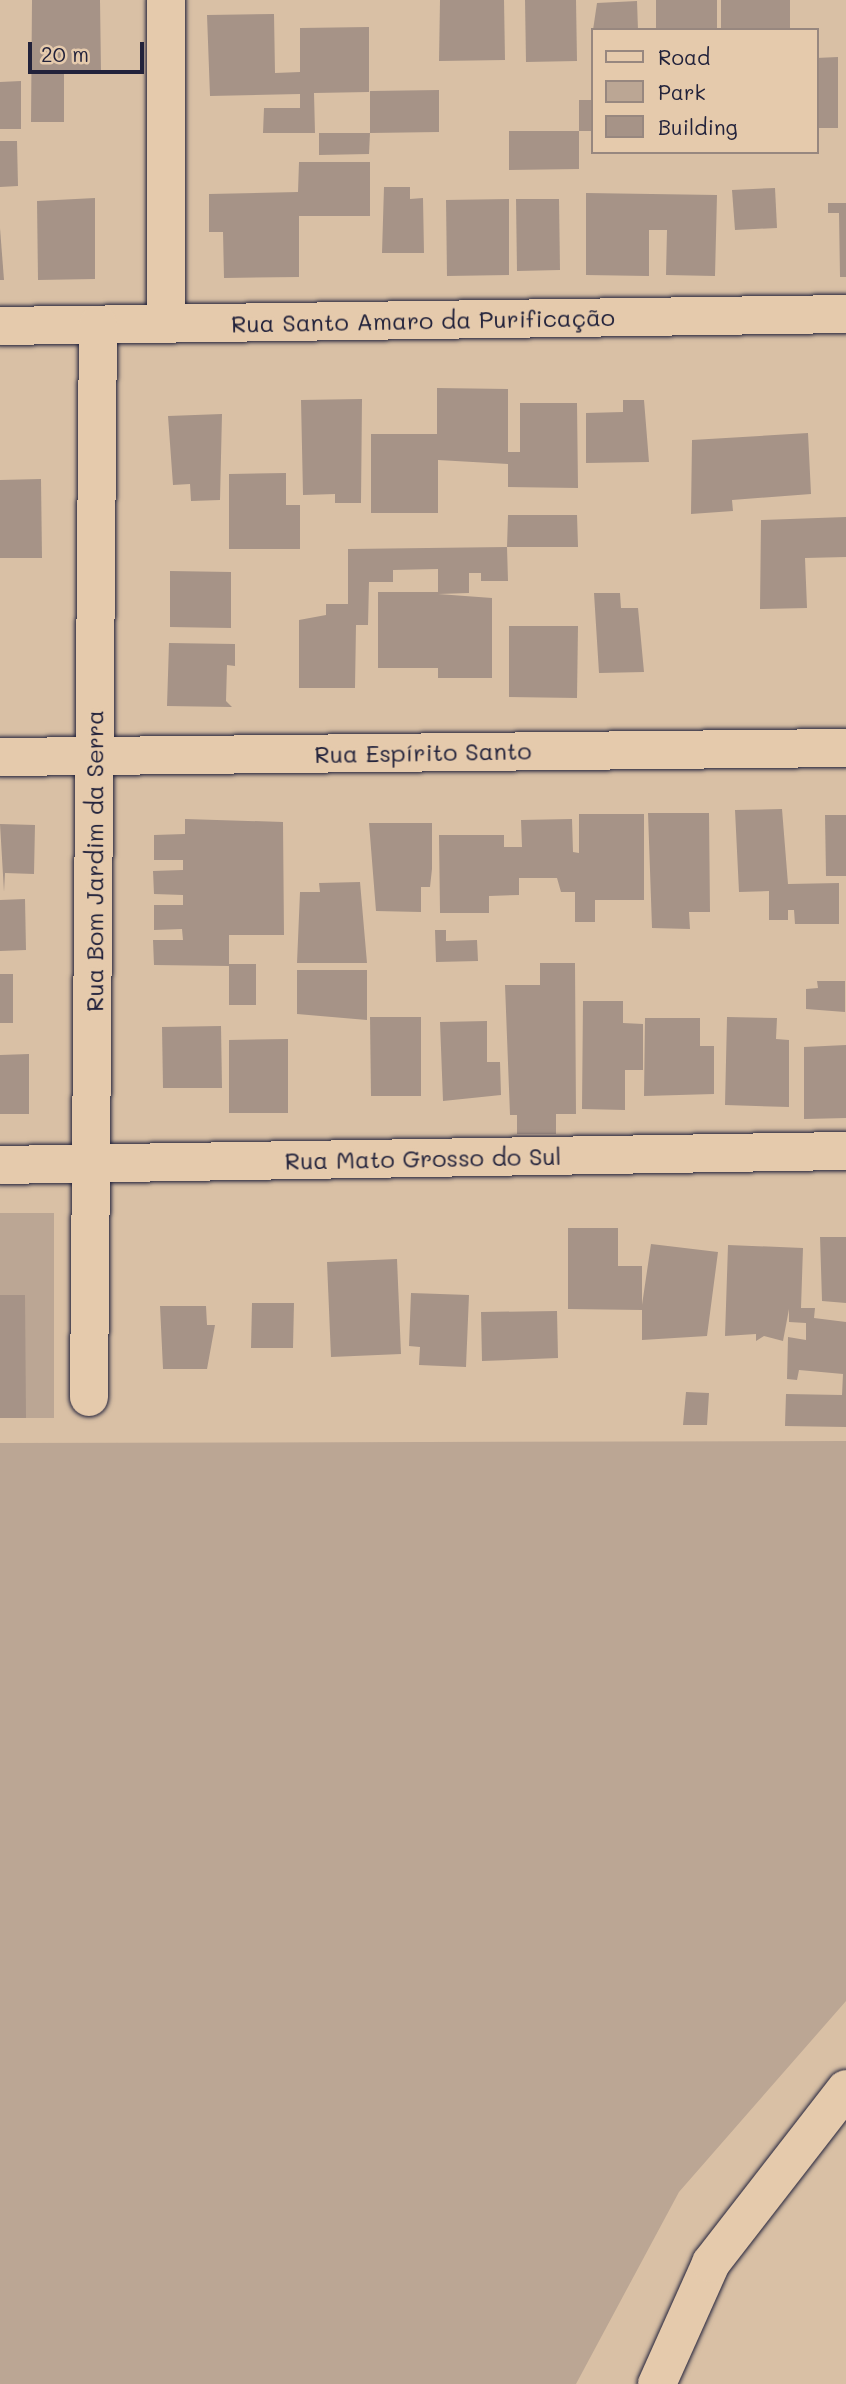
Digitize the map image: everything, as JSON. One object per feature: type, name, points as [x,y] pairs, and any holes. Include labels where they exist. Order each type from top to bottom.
[{"type":"street","points":[[166,0],[166,324]]},
{"type":"street","name":"Rua Santo Amaro da Purificação","points":[[0,326],[846,314]]},
{"type":"street","name":"Rua Bom Jardim da Serra","points":[[89,1397],[98,325]]},
{"type":"street","name":"Rua Espírito Santo","points":[[0,757],[846,748]]},
{"type":"street","name":"Rua Mato Grosso do Sul","points":[[0,1165],[846,1151]]},
{"type":"street","points":[[657,2384],[711,2263],[846,2089]]},
{"type":"green space","points":[[0,1213],[54,1213],[54,1418],[0,1418]]},
{"type":"green space","points":[[846,1441],[846,2001],[679,2192],[576,2384],[0,2384],[0,1443]]},
{"type":"building","points":[[32,0],[100,0],[101,72],[64,72],[64,122],[31,122]]},
{"type":"building","points":[[440,0],[504,0],[505,60],[439,61]]},
{"type":"building","points":[[525,0],[576,0],[577,61],[526,62]]},
{"type":"building","points":[[656,0],[717,0],[717,28],[656,28]]},
{"type":"building","points":[[721,0],[790,0],[790,28],[721,28]]},
{"type":"building","points":[[637,1],[638,28],[593,28],[597,3]]},
{"type":"building","points":[[274,14],[275,73],[300,72],[300,28],[369,27],[369,92],[314,93],[315,133],[263,133],[264,108],[300,108],[300,94],[210,96],[207,15]]},
{"type":"building","points":[[838,57],[838,128],[818,128],[818,58]]},
{"type":"building","points":[[21,81],[21,129],[0,129],[0,82]]},
{"type":"building","points":[[439,90],[439,132],[370,133],[370,91]]},
{"type":"building","points":[[579,100],[590,100],[590,131],[579,131]]},
{"type":"building","points":[[509,131],[579,131],[579,169],[509,170]]},
{"type":"building","points":[[319,133],[370,133],[369,154],[319,155]]},
{"type":"building","points":[[0,141],[17,141],[18,186],[0,187]]},
{"type":"building","points":[[299,162],[370,162],[370,216],[299,216],[299,277],[224,278],[223,232],[209,232],[209,194],[298,192]]},
{"type":"building","points":[[384,187],[410,187],[410,199],[423,198],[424,253],[382,253]]},
{"type":"building","points":[[775,188],[777,228],[735,230],[732,190]]},
{"type":"building","points":[[586,193],[717,195],[715,276],[666,275],[667,230],[649,230],[649,276],[586,275]]},
{"type":"building","points":[[95,198],[95,279],[38,280],[37,201]]},
{"type":"building","points":[[509,199],[509,275],[447,276],[446,200]]},
{"type":"building","points":[[516,199],[559,199],[560,270],[517,271]]},
{"type":"building","points":[[828,203],[846,203],[846,277],[840,277],[839,213],[828,213]]},
{"type":"building","points":[[0,228],[4,280],[0,280]]},
{"type":"building","points":[[437,388],[508,389],[508,452],[520,452],[520,403],[577,403],[578,488],[508,487],[508,464],[438,460],[438,513],[371,513],[371,434],[437,434]]},
{"type":"building","points":[[362,399],[361,503],[335,503],[335,494],[303,495],[301,400]]},
{"type":"building","points":[[623,400],[644,400],[649,462],[586,463],[586,413],[623,412]]},
{"type":"building","points":[[222,414],[220,500],[191,501],[190,484],[173,485],[168,416]]},
{"type":"building","points":[[808,433],[811,494],[732,500],[733,511],[691,514],[692,440]]},
{"type":"building","points":[[286,473],[286,505],[300,505],[300,549],[229,549],[229,474]]},
{"type":"building","points":[[41,479],[42,558],[0,558],[0,480]]},
{"type":"building","points":[[508,515],[577,515],[578,547],[507,547]]},
{"type":"building","points":[[846,517],[846,557],[805,558],[807,608],[760,609],[761,520]]},
{"type":"building","points":[[507,547],[508,581],[481,581],[481,573],[469,573],[469,593],[438,594],[492,598],[492,678],[438,678],[438,668],[378,668],[378,592],[438,592],[438,569],[393,570],[393,582],[369,582],[368,625],[356,625],[355,688],[299,688],[299,620],[326,615],[326,604],[348,604],[348,549]]},
{"type":"building","points":[[170,571],[231,572],[231,628],[170,627]]},
{"type":"building","points":[[594,593],[620,593],[621,608],[638,608],[644,672],[599,673]]},
{"type":"building","points":[[509,626],[578,626],[577,698],[509,697]]},
{"type":"building","points":[[169,643],[235,644],[235,666],[227,665],[226,701],[232,707],[167,706]]},
{"type":"building","points":[[782,809],[788,884],[839,883],[839,924],[795,924],[794,910],[788,910],[788,920],[769,920],[769,891],[739,892],[735,810]]},
{"type":"building","points":[[648,813],[709,813],[710,912],[689,912],[690,929],[652,928]]},
{"type":"building","points":[[579,814],[644,814],[644,900],[595,900],[595,922],[575,922],[575,892],[561,892],[557,878],[519,878],[519,895],[489,896],[489,913],[440,913],[439,835],[504,835],[504,847],[522,847],[521,820],[572,819],[573,852],[579,853]]},
{"type":"building","points":[[825,815],[846,815],[846,876],[826,876]]},
{"type":"building","points":[[185,819],[283,822],[284,935],[229,935],[229,966],[154,965],[153,940],[183,940],[182,929],[154,930],[154,905],[183,905],[183,895],[154,894],[153,871],[183,870],[183,860],[154,860],[154,835],[185,834]]},
{"type":"building","points":[[369,823],[432,823],[430,887],[421,887],[421,912],[376,911]]},
{"type":"building","points":[[0,824],[35,825],[34,874],[5,873],[4,892]]},
{"type":"building","points":[[360,882],[367,963],[297,963],[300,892],[320,892],[319,883]]},
{"type":"building","points":[[25,899],[26,950],[0,951],[0,900]]},
{"type":"building","points":[[435,930],[446,930],[446,941],[477,940],[478,961],[436,962]]},
{"type":"building","points":[[540,963],[575,963],[576,1114],[556,1114],[556,1134],[517,1134],[517,1115],[510,1115],[505,985],[540,985]]},
{"type":"building","points":[[229,964],[256,964],[256,1005],[229,1005]]},
{"type":"building","points":[[297,970],[367,970],[367,1020],[297,1014]]},
{"type":"building","points":[[0,974],[13,974],[13,1023],[0,1023]]},
{"type":"building","points":[[817,981],[845,981],[845,1012],[806,1009],[806,989],[818,988]]},
{"type":"building","points":[[583,1001],[623,1001],[623,1023],[643,1024],[643,1070],[625,1070],[625,1110],[582,1109]]},
{"type":"building","points":[[370,1017],[421,1017],[421,1096],[371,1096]]},
{"type":"building","points":[[727,1017],[777,1018],[776,1039],[789,1040],[789,1107],[725,1105]]},
{"type":"building","points":[[645,1018],[700,1018],[700,1046],[714,1046],[714,1094],[644,1096]]},
{"type":"building","points":[[487,1021],[487,1062],[500,1062],[501,1095],[443,1101],[440,1022]]},
{"type":"building","points":[[221,1026],[222,1088],[163,1088],[162,1027]]},
{"type":"building","points":[[288,1039],[288,1113],[229,1113],[229,1040]]},
{"type":"building","points":[[846,1045],[846,1118],[804,1119],[804,1047]]},
{"type":"building","points":[[29,1054],[29,1114],[0,1114],[0,1055]]},
{"type":"building","points":[[568,1228],[618,1228],[618,1266],[642,1266],[642,1305],[651,1244],[718,1252],[707,1336],[642,1340],[642,1310],[568,1309]]},
{"type":"building","points":[[820,1237],[846,1237],[846,1303],[822,1301]]},
{"type":"building","points":[[728,1245],[803,1248],[801,1308],[815,1308],[814,1318],[846,1322],[846,1427],[785,1426],[786,1394],[842,1395],[843,1374],[799,1370],[797,1380],[787,1379],[788,1337],[806,1340],[806,1323],[789,1322],[789,1309],[783,1341],[764,1336],[756,1341],[756,1334],[725,1336]]},
{"type":"building","points":[[397,1259],[401,1354],[331,1357],[327,1262]]},
{"type":"building","points":[[411,1293],[469,1295],[466,1367],[419,1365],[420,1347],[409,1346]]},
{"type":"building","points":[[0,1295],[25,1295],[26,1418],[0,1418]]},
{"type":"building","points":[[252,1303],[294,1303],[293,1348],[251,1348]]},
{"type":"building","points":[[160,1306],[206,1306],[207,1325],[215,1325],[207,1369],[163,1369]]},
{"type":"building","points":[[557,1311],[558,1358],[482,1361],[481,1312]]},
{"type":"building","points":[[686,1392],[709,1393],[707,1425],[683,1425]]}]
